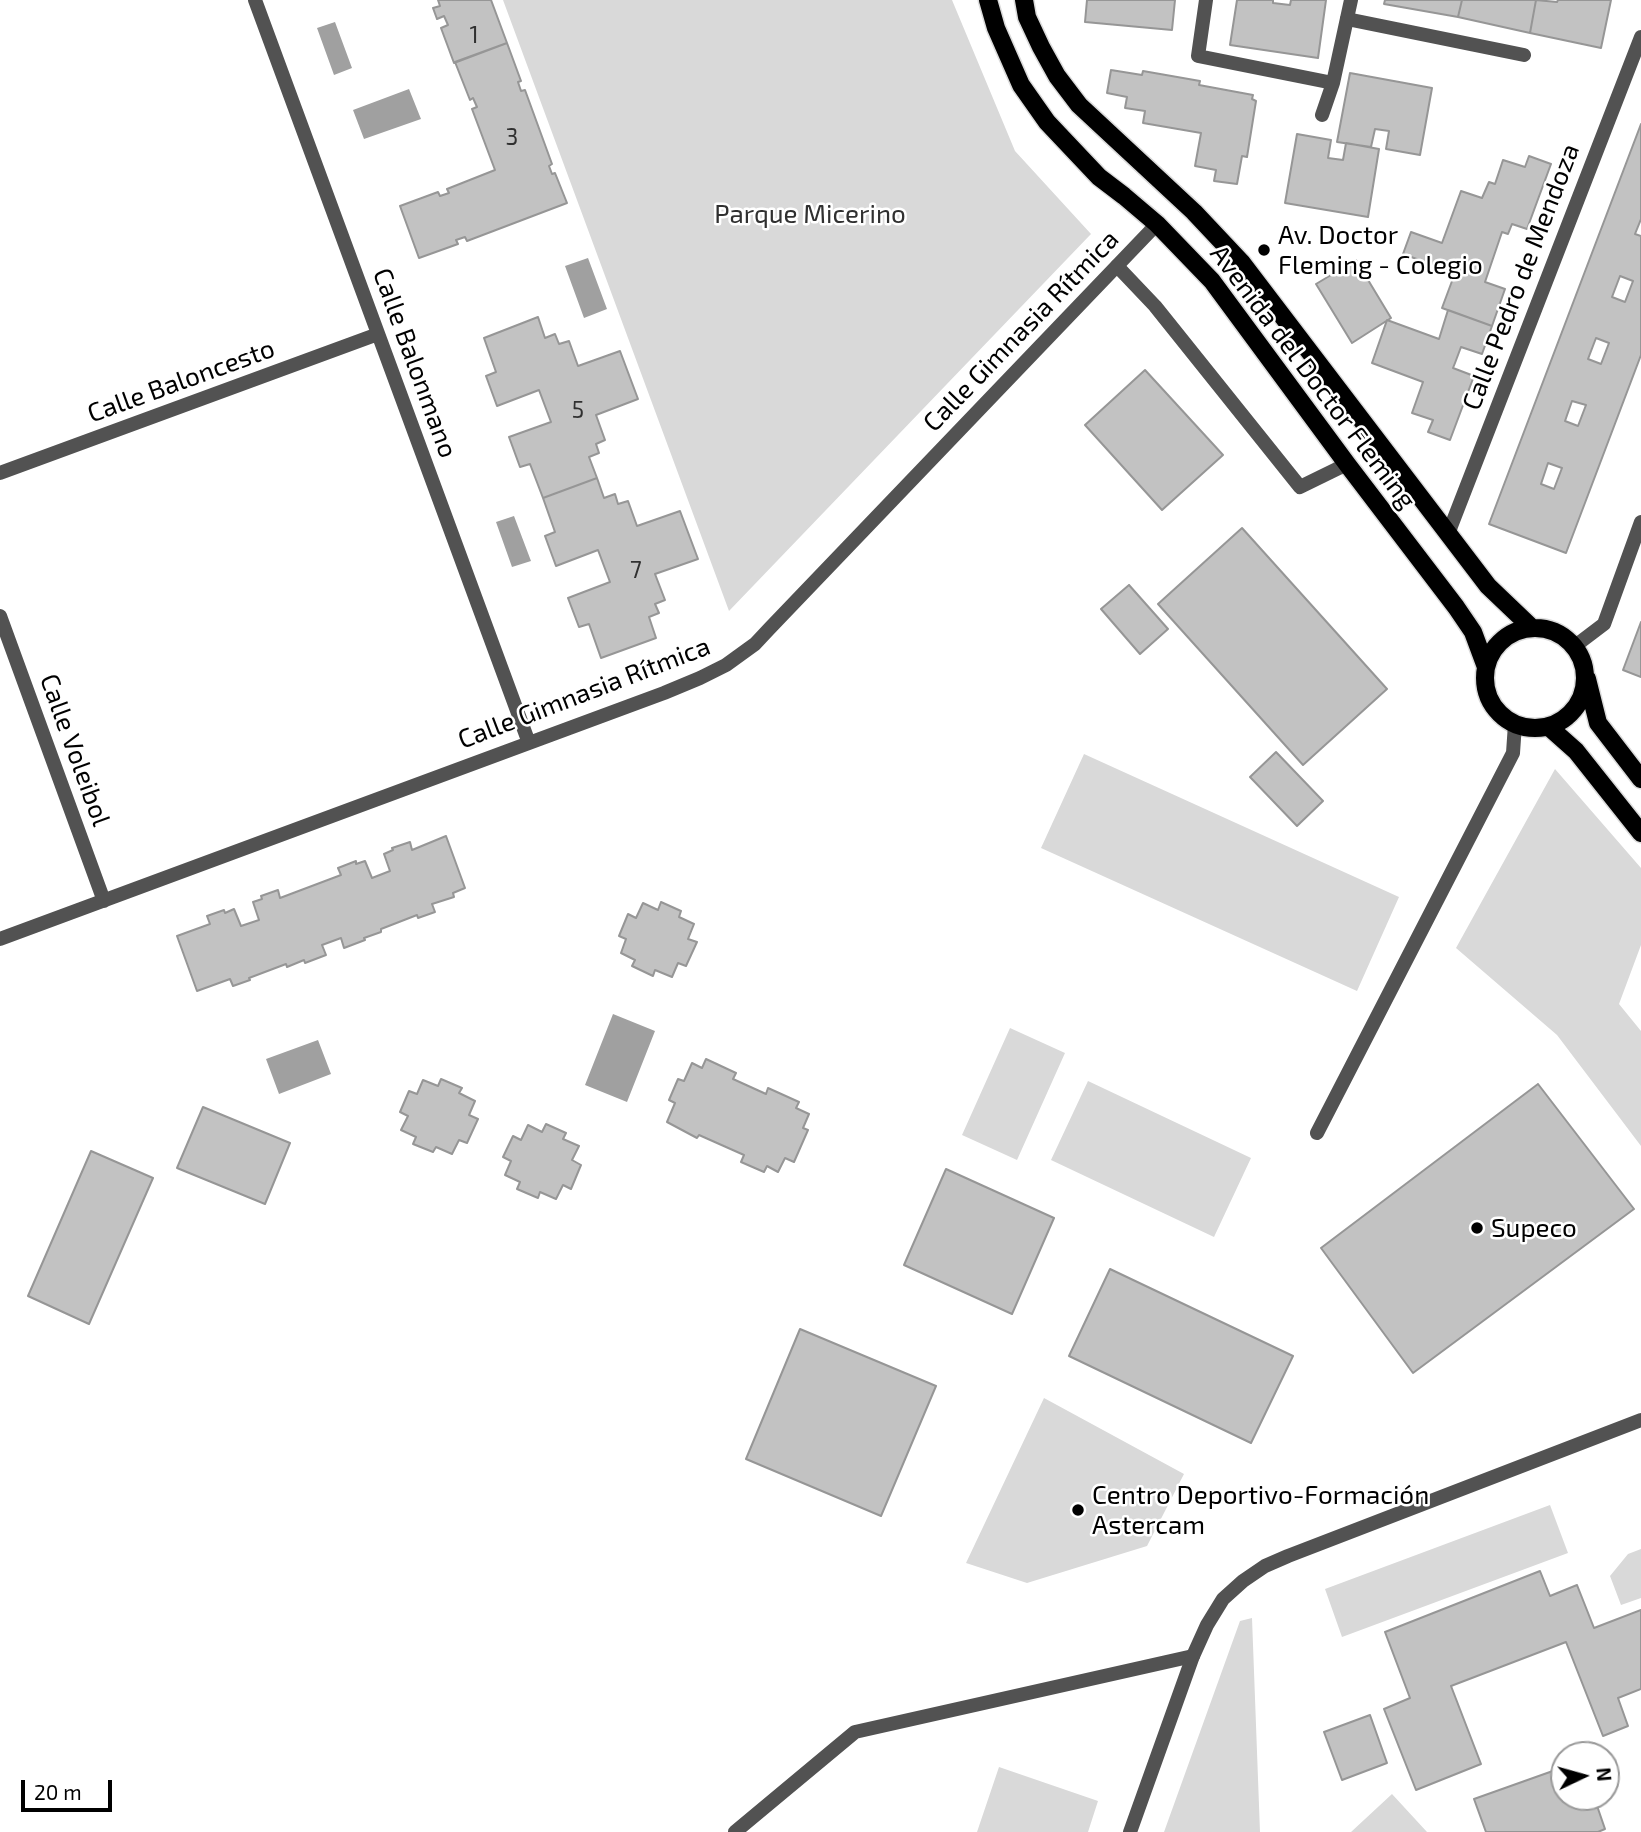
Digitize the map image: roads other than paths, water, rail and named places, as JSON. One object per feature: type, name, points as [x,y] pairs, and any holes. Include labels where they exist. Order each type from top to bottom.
[{"type":"main road","name":"Avenida del Doctor Fleming","points":[[988,0],[996,28],[1021,85],[1047,122],[1100,177],[1157,224],[1213,281],[1473,632],[1486,667]]},
{"type":"main road","name":"Avenida del Doctor Fleming","points":[[1024,0],[1027,17],[1041,47],[1079,105],[1194,212],[1242,262],[1488,586],[1532,628]]},
{"type":"main road","points":[[1586,676],[1584,692],[1576,708],[1549,727],[1532,728],[1515,724],[1501,715],[1490,701],[1485,684],[1486,667],[1492,651],[1503,639],[1517,631],[1532,628],[1548,629],[1563,635],[1575,646],[1582,660],[1598,723],[1641,779]]},
{"type":"main road","points":[[1549,727],[1576,751],[1641,833]]},
{"type":"street","name":"Calle Balonmano","points":[[255,0],[529,743]]},
{"type":"street","points":[[1206,0],[1198,56],[1333,83]]},
{"type":"street","points":[[1322,115],[1333,83],[1351,0]]},
{"type":"street","points":[[1348,19],[1524,55]]},
{"type":"street","name":"Calle Pedro de Mendoza","points":[[1448,534],[1641,37]]},
{"type":"street","name":"Calle Gimnasia Rítmica","points":[[0,939],[529,743],[700,678],[726,665],[770,628],[1157,224]]},
{"type":"street","points":[[1117,266],[1155,306],[1300,487],[1347,464]]},
{"type":"street","name":"Calle Baloncesto","points":[[0,473],[378,334]]},
{"type":"street","points":[[1575,646],[1604,624],[1641,522]]},
{"type":"street","name":"Calle Voleibol","points":[[0,616],[104,901]]},
{"type":"street","points":[[1317,1133],[1513,753],[1515,724]]},
{"type":"street","points":[[1130,1832],[1193,1656],[1223,1599],[1243,1581],[1265,1566],[1641,1420]]},
{"type":"street","points":[[735,1832],[855,1732],[1193,1656]]},
{"type":"place","name":"Av. Doctor Fleming - Colegio","points":[[1264,250]]},
{"type":"place","name":"Supeco","points":[[1477,1228]]},
{"type":"place","name":"Centro Deportivo-Formación Astercam","points":[[1078,1510]]},
{"type":"park label","name":"Parque Micerino","points":[[810,214]]}]
